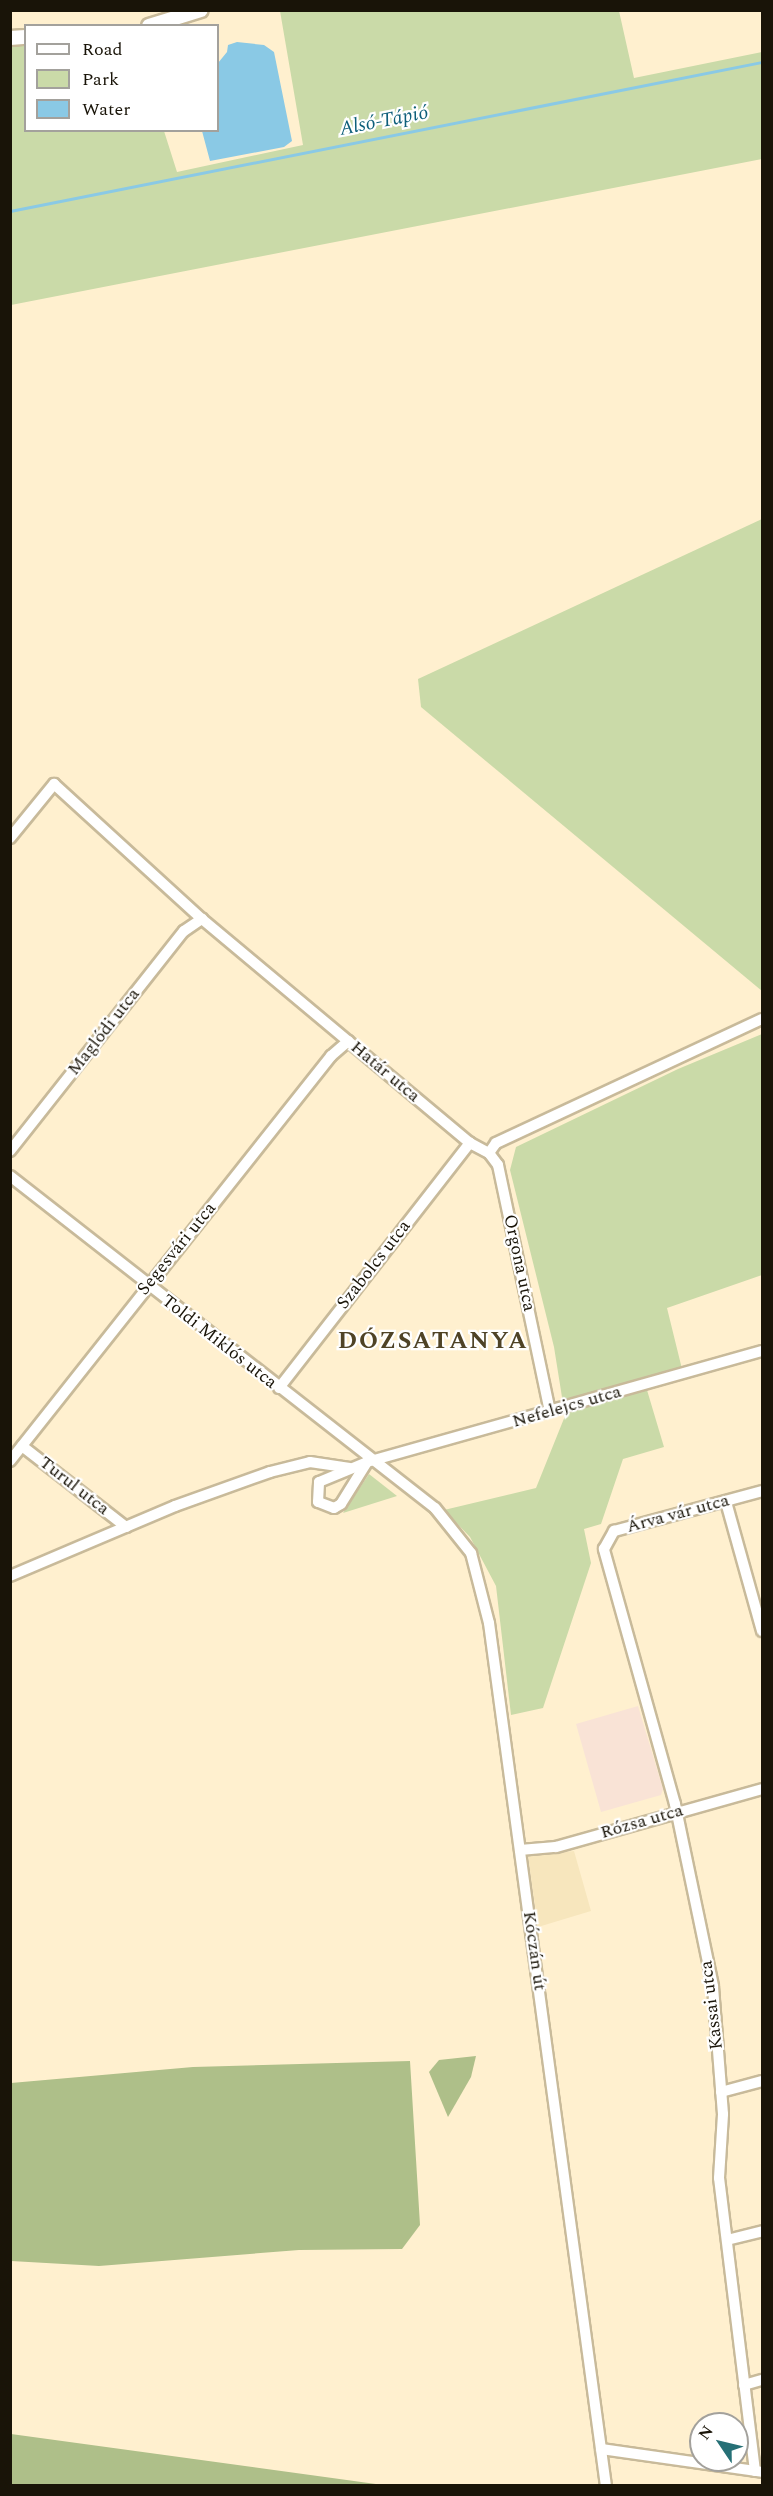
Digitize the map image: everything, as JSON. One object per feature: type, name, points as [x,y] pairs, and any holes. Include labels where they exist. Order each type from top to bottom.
[{"type":"main road","points":[[156,24],[201,10]]},
{"type":"street","name":"Határ utca","points":[[10,838],[54,784],[202,919],[470,1143],[489,1153]]},
{"type":"street","name":"Maglódi utca","points":[[10,1151],[184,931],[202,919]]},
{"type":"street","points":[[489,1153],[506,1138],[762,1019]]},
{"type":"street","name":"Segesvári utca","points":[[10,1461],[332,1056],[348,1041]]},
{"type":"street","name":"Szabolcs utca","points":[[279,1388],[470,1143]]},
{"type":"street","name":"Orgona utca","points":[[489,1153],[498,1165],[550,1411]]},
{"type":"street","name":"Toldi Miklós utca","points":[[10,1176],[369,1462]]},
{"type":"street","name":"Nefelejcs utca","points":[[369,1462],[341,1504],[334,1508],[318,1502],[319,1482],[354,1467],[369,1462],[762,1352]]},
{"type":"street","name":"Turul utca","points":[[22,1446],[126,1527]]},
{"type":"street","points":[[10,1576],[126,1527],[270,1472],[310,1462],[354,1467]]},
{"type":"street","name":"Kóczán út","points":[[369,1462],[445,1519],[464,1540],[477,1569],[489,1623],[606,2486]]},
{"type":"street","name":"Árva vár utca","points":[[604,1549],[615,1531],[762,1491]]},
{"type":"street","points":[[726,1502],[762,1631]]},
{"type":"street","name":"Kassai utca","points":[[604,1549],[677,1812],[713,1986],[722,2092],[719,2178],[744,2385],[759,2472]]},
{"type":"street","name":"Rózsa utca","points":[[520,1850],[555,1847],[762,1789]]},
{"type":"street","points":[[722,2092],[762,2081]]},
{"type":"street","points":[[727,2240],[762,2231]]},
{"type":"street","points":[[744,2385],[762,2380]]},
{"type":"street","points":[[601,2449],[759,2472]]},
{"type":"shaded area","points":[[638,1706],[663,1789],[661,1795],[601,1812],[576,1724]]},
{"type":"shaded area","points":[[574,1851],[591,1911],[538,1927],[528,1856]]},
{"type":"green space","points":[[280,11],[619,11],[634,78],[762,52],[762,159],[11,305],[11,42],[24,41],[24,132],[164,132],[177,172],[303,145]]},
{"type":"green space","points":[[762,519],[762,991],[421,707],[418,679]]},
{"type":"green space","points":[[762,1034],[762,1275],[667,1308],[682,1369],[644,1380],[664,1447],[623,1459],[601,1524],[584,1529],[591,1563],[543,1708],[511,1715],[496,1586],[470,1537],[444,1510],[536,1488],[565,1416],[554,1347],[510,1170],[516,1147],[678,1069]]},
{"type":"green space","points":[[369,1474],[397,1496],[343,1513]]},
{"type":"green space","points":[[476,2056],[471,2077],[448,2117],[429,2072],[439,2060]]},
{"type":"green space","points":[[410,2061],[420,2225],[402,2249],[299,2250],[99,2266],[11,2261],[11,2083],[193,2067]]},
{"type":"green space","points":[[11,2434],[354,2481],[383,2485],[11,2485]]},
{"type":"water","points":[[237,42],[264,45],[274,52],[292,141],[284,147],[210,161],[202,132],[219,132],[219,62],[227,52],[228,45]]},
{"type":"waterway","name":"Alsó-Tápió","points":[[10,211],[762,62]]},
{"type":"district","name":"DÓZSATANYA","points":[[433,1342]]}]
